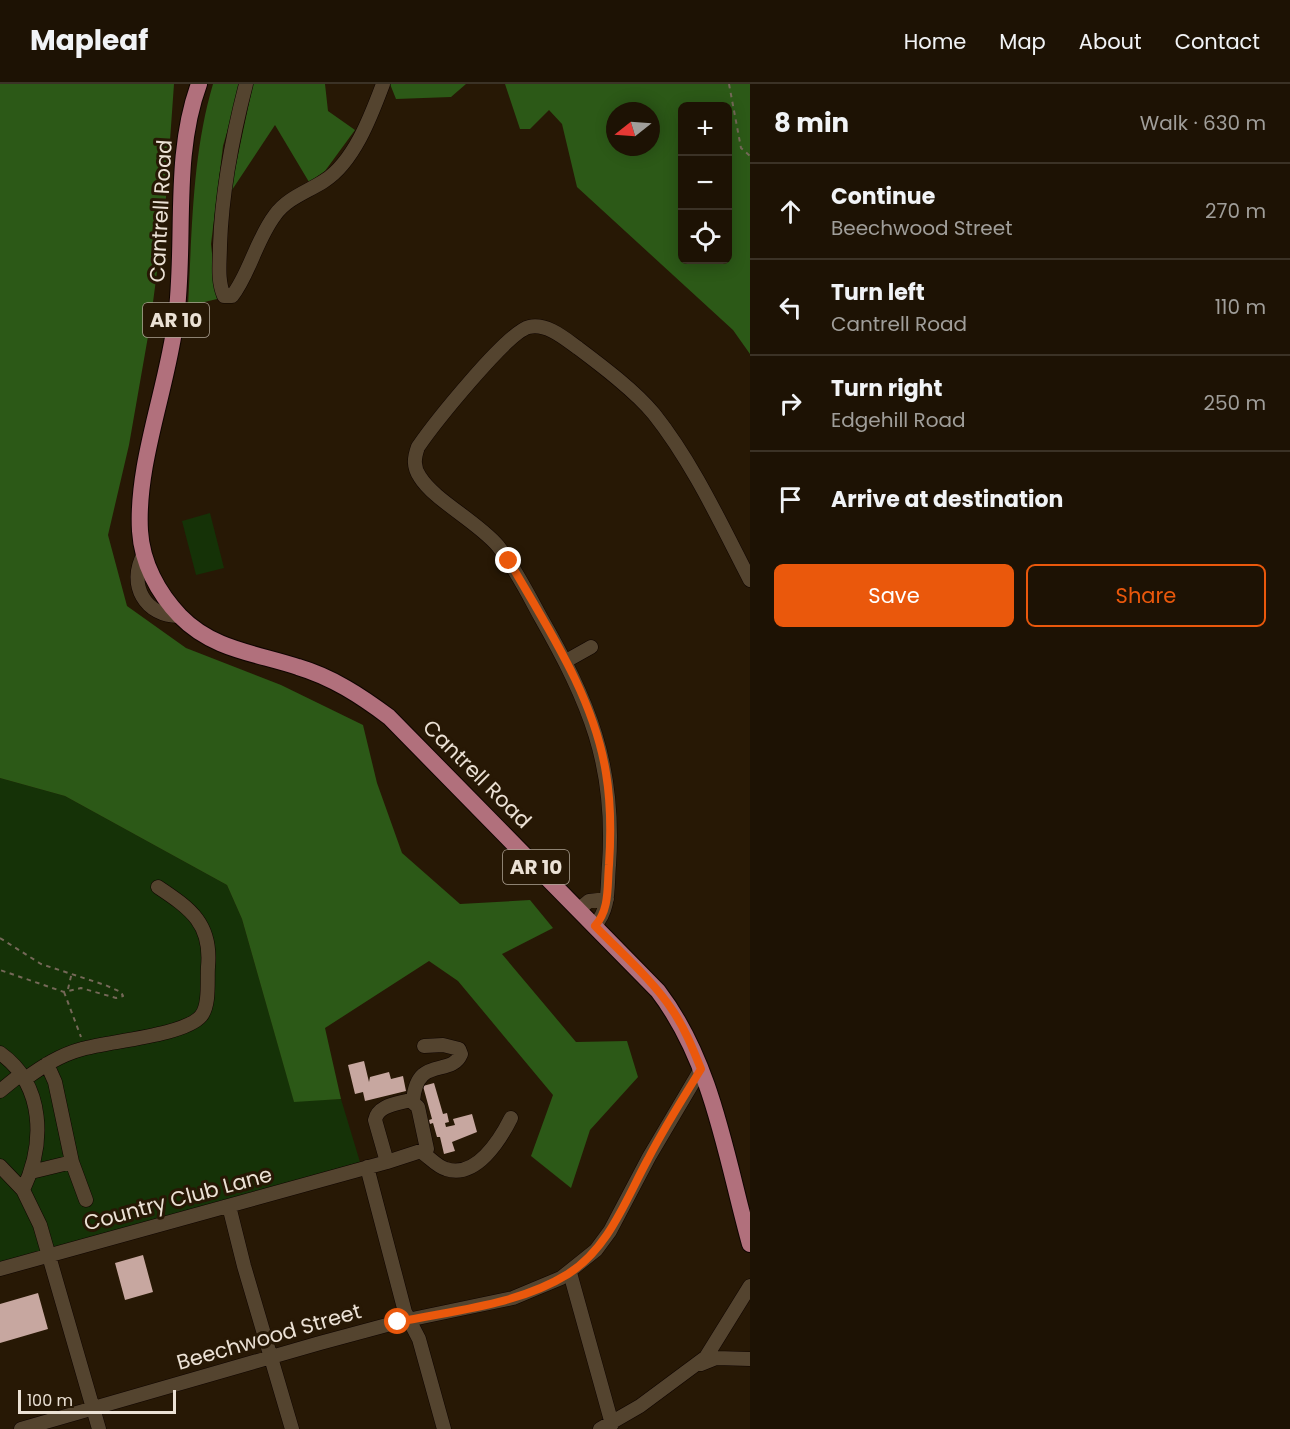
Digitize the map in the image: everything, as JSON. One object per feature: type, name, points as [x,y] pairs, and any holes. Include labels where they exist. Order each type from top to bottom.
[{"type":"main road","name":"Cantrell Road","points":[[199,84],[188,134],[183,182],[181,277],[176,320],[139,504],[144,554],[156,584],[180,616],[208,638],[231,650],[323,675],[366,700],[409,737],[658,991],[684,1028],[701,1069],[747,1219],[750,1244]]},
{"type":"street","points":[[246,84],[229,150],[224,186],[219,273],[224,296],[232,296],[238,289],[258,241],[276,213],[291,200],[324,181],[337,169],[369,123],[383,84]]},
{"type":"street","points":[[595,926],[604,913],[607,899],[610,846],[606,772],[583,700],[566,661],[509,561],[480,528],[421,480],[415,466],[415,454],[423,440],[475,376],[522,329],[539,326],[554,332],[593,359],[644,402],[667,432],[693,474],[750,580]]},
{"type":"street","points":[[566,661],[591,647]]},
{"type":"street","points":[[1,1090],[47,1064],[85,1048],[152,1035],[185,1025],[202,1015],[207,1002],[207,937],[197,917],[158,887]]},
{"type":"street","points":[[578,910],[589,901],[607,899]]},
{"type":"street","points":[[424,1046],[453,1046],[459,1049],[461,1054],[455,1062],[430,1070],[419,1077],[414,1086],[413,1101],[417,1107],[428,1145],[423,1153],[444,1169],[458,1171],[487,1155],[501,1139],[511,1118]]},
{"type":"street","points":[[0,1053],[23,1076],[31,1090],[38,1127],[38,1143],[31,1172],[23,1190]]},
{"type":"street","points":[[47,1064],[62,1108],[72,1162],[86,1200]]},
{"type":"street","name":"Beechwood Street","points":[[21,1429],[270,1357],[410,1320],[513,1298],[570,1273],[596,1250],[610,1231],[649,1157],[701,1069]]},
{"type":"street","points":[[387,1162],[376,1115],[381,1108],[413,1101]]},
{"type":"street","name":"Country Club Lane","points":[[0,1269],[423,1153]]},
{"type":"street","points":[[31,1172],[72,1162]]},
{"type":"street","points":[[0,1166],[23,1190],[33,1207],[50,1255],[99,1429]]},
{"type":"street","points":[[367,1167],[405,1312],[419,1339],[444,1429]]},
{"type":"street","points":[[229,1206],[292,1429]]},
{"type":"street","points":[[570,1273],[606,1426],[706,1358],[750,1286]]},
{"type":"street","points":[[694,1367],[716,1358],[750,1359]]},
{"type":"path","points":[[729,84],[741,148],[750,156]]},
{"type":"path","points":[[0,938],[41,964],[72,972],[119,991],[123,996],[119,999],[81,988],[68,989],[64,992]]},
{"type":"path","points":[[0,970],[64,992]]},
{"type":"path","points":[[68,989],[72,972]]},
{"type":"path","points":[[64,992],[85,1048]]},
{"type":"green space","points":[[0,84],[174,84],[165,211],[150,325],[129,445],[108,535],[127,606],[186,648],[281,685],[363,725],[377,783],[402,853],[460,904],[530,900],[553,928],[502,954],[576,1042],[627,1041],[638,1077],[590,1130],[571,1188],[531,1156],[553,1095],[458,981],[429,961],[325,1028],[341,1099],[294,1102],[242,919],[227,885],[65,796],[0,778]]},
{"type":"green space","points":[[213,84],[241,84],[223,146],[211,244],[217,299],[188,306],[197,166]]},
{"type":"green space","points":[[253,84],[325,84],[328,111],[355,130],[325,171],[309,182],[275,125],[230,193]]},
{"type":"green space","points":[[390,84],[466,84],[451,97],[396,99]]},
{"type":"green space","points":[[505,84],[750,84],[750,354],[733,330],[577,187],[562,124],[549,110],[530,129],[520,129]]},
{"type":"green space","points":[[210,513],[224,568],[196,575],[182,521]]},
{"type":"green space","points":[[0,778],[65,796],[227,885],[242,919],[294,1101],[341,1099],[360,1162],[0,1264]]},
{"type":"building","points":[[364,1061],[369,1082],[370,1077],[389,1072],[391,1079],[403,1076],[406,1091],[365,1101],[363,1092],[355,1094],[348,1065]]},
{"type":"building","points":[[434,1083],[443,1114],[447,1113],[449,1122],[445,1123],[446,1127],[455,1125],[453,1119],[472,1114],[477,1132],[452,1142],[455,1151],[444,1154],[440,1137],[437,1137],[433,1123],[430,1124],[429,1120],[432,1119],[423,1086]]},
{"type":"building","points":[[143,1255],[153,1292],[125,1300],[115,1263]]},
{"type":"building","points":[[38,1293],[48,1329],[0,1343],[0,1304]]},
{"type":"route","points":[[398,1322],[513,1298],[570,1273],[596,1250],[610,1231],[649,1157],[701,1069],[684,1028],[672,1009],[658,991],[595,926],[606,908],[610,846],[609,792],[602,751],[567,664],[509,561]]}]
